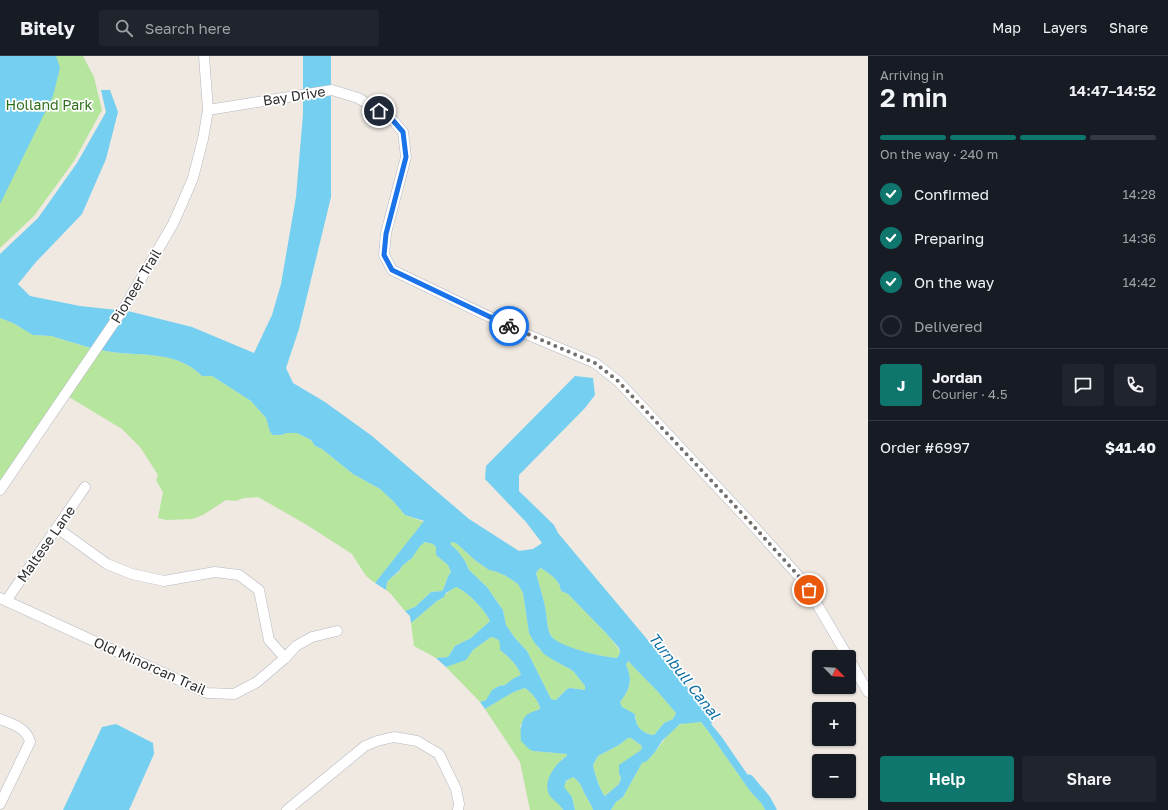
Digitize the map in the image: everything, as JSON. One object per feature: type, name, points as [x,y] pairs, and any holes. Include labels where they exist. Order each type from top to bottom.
[{"type":"street","name":"Pioneer Trail","points":[[0,490],[124,308],[173,224],[193,178],[203,139],[208,110],[204,56]]},
{"type":"street","name":"Bay Drive","points":[[208,110],[332,90],[358,98],[390,117],[403,132],[406,157],[386,234],[384,255],[392,270],[519,331],[595,363],[618,381],[804,582],[843,650]]},
{"type":"street","name":"Maltese Lane","points":[[3,599],[57,528],[85,487]]},
{"type":"street","points":[[57,528],[107,564],[132,574],[164,580],[215,572],[239,576],[259,590],[269,640],[285,658]]},
{"type":"street","name":"Old Minorcan Trail","points":[[3,599],[207,693],[234,694],[257,682],[285,658],[296,646],[312,637],[337,631]]},
{"type":"street","name":"Bay Drive","points":[[856,672],[868,692]]},
{"type":"street","points":[[0,719],[22,729],[28,736],[30,742],[0,804]]},
{"type":"street","points":[[287,810],[365,746],[377,740],[394,737],[417,740],[439,754],[456,789],[459,804],[458,810]]},
{"type":"green space","name":"Holland Park","points":[[0,56],[83,56],[94,77],[102,110],[74,161],[34,216],[0,248]]},
{"type":"green space","points":[[0,318],[13,323],[33,335],[51,336],[91,348],[0,481]]},
{"type":"green space","points":[[101,350],[154,356],[180,361],[191,367],[202,376],[212,376],[251,401],[266,418],[270,432],[273,435],[297,433],[311,440],[315,446],[322,449],[353,474],[380,489],[405,515],[424,522],[375,583],[366,576],[352,554],[307,525],[258,497],[244,498],[236,501],[226,500],[203,515],[192,519],[166,520],[158,518],[163,492],[156,480],[158,475],[140,447],[122,429],[69,397]]},
{"type":"green space","points":[[425,542],[433,544],[436,547],[436,555],[448,565],[451,572],[442,591],[431,592],[415,607],[405,611],[386,590],[387,582],[399,572],[402,566],[412,558],[419,546]]},
{"type":"green space","points":[[451,542],[456,543],[476,561],[489,570],[506,576],[518,584],[523,593],[529,632],[539,649],[553,660],[574,672],[585,686],[585,690],[570,688],[556,700],[551,699],[527,651],[506,625],[503,610],[487,587],[469,570],[465,561],[457,550],[451,545]]},
{"type":"green space","points":[[540,568],[556,580],[561,591],[568,594],[606,633],[618,648],[620,653],[617,658],[601,656],[571,648],[551,636],[536,573]]},
{"type":"green space","points":[[456,587],[465,592],[475,601],[490,621],[471,638],[455,646],[448,657],[436,658],[414,646],[411,623],[450,590]]},
{"type":"green space","points":[[491,637],[496,638],[499,641],[501,645],[500,650],[507,655],[517,667],[521,675],[505,685],[499,686],[493,690],[486,700],[480,702],[446,667],[468,657],[473,650]]},
{"type":"green space","points":[[628,661],[676,713],[673,719],[664,723],[654,735],[641,730],[637,726],[634,714],[622,707],[620,702],[628,689],[630,680],[626,665]]},
{"type":"green space","points":[[525,688],[535,697],[540,706],[540,709],[526,717],[520,726],[533,751],[567,754],[567,756],[562,759],[550,795],[563,810],[530,810],[520,762],[485,709],[509,695]]},
{"type":"green space","points":[[687,722],[701,722],[765,810],[611,810],[616,802],[623,797],[642,763],[654,754],[673,730],[679,725]]},
{"type":"green space","points":[[628,738],[631,738],[642,746],[641,750],[626,761],[619,773],[621,778],[619,784],[605,796],[599,786],[593,765],[598,756],[619,745]]},
{"type":"green space","points":[[573,777],[580,784],[593,810],[575,810],[572,797],[563,787],[568,780]]},
{"type":"water","points":[[0,56],[56,56],[60,68],[53,96],[0,204]]},
{"type":"water","points":[[303,56],[331,56],[331,197],[299,329],[286,368],[293,383],[325,402],[372,436],[469,519],[519,551],[533,549],[542,543],[526,522],[485,479],[486,466],[575,376],[593,378],[595,395],[585,408],[519,475],[519,491],[554,525],[558,533],[714,719],[711,724],[721,736],[772,810],[765,810],[701,722],[680,724],[662,741],[647,761],[642,763],[623,797],[616,802],[611,810],[593,810],[580,784],[573,777],[566,781],[564,787],[572,797],[575,810],[563,810],[550,796],[547,785],[554,768],[567,756],[567,754],[533,751],[521,741],[522,721],[530,713],[540,709],[535,697],[525,688],[509,695],[485,709],[480,702],[486,700],[492,690],[499,686],[505,685],[521,675],[517,667],[507,655],[500,650],[500,643],[498,640],[491,637],[473,650],[466,660],[446,667],[436,658],[448,657],[455,646],[471,638],[490,621],[484,612],[475,601],[456,587],[446,593],[444,597],[411,623],[410,616],[405,611],[415,607],[431,592],[442,591],[444,588],[451,572],[448,565],[436,555],[436,547],[433,544],[425,542],[420,546],[412,558],[387,582],[386,590],[375,583],[424,521],[405,515],[380,489],[353,474],[322,449],[315,446],[311,440],[297,433],[273,435],[270,432],[266,418],[251,401],[212,376],[202,376],[191,367],[180,361],[154,356],[101,350],[128,311],[192,327],[254,353],[272,315],[281,284],[296,197],[303,114]],"holes":[[[451,542],[456,543],[476,561],[489,570],[506,576],[518,584],[523,593],[529,633],[534,642],[544,654],[574,672],[585,686],[585,690],[570,688],[556,700],[551,699],[527,651],[506,625],[503,610],[487,587],[469,570],[465,561],[457,550],[451,545]],[[540,568],[556,580],[561,591],[568,594],[619,648],[620,653],[617,658],[601,656],[571,648],[551,636],[536,573]],[[628,661],[676,713],[673,719],[664,723],[654,735],[645,733],[640,729],[638,727],[635,714],[622,707],[620,702],[628,689],[630,680],[626,665]],[[628,738],[631,738],[642,746],[641,750],[619,765],[619,773],[621,778],[619,784],[605,796],[599,786],[593,765],[598,756],[619,745]]]},
{"type":"water","points":[[101,90],[110,90],[118,112],[106,159],[82,214],[36,262],[18,284],[30,296],[80,306],[117,310],[91,348],[51,336],[33,335],[13,323],[0,318],[0,254],[38,218],[77,163],[106,112]]},
{"type":"water","points":[[116,724],[153,743],[154,754],[129,810],[63,810],[102,727]]},
{"type":"waterway","name":"Turnbull Canal","points":[[749,779],[766,799],[772,810]]},
{"type":"way so far","points":[[509,326],[595,363],[618,381],[749,521],[804,582],[809,590]]},
{"type":"route","points":[[379,111],[390,117],[403,132],[406,157],[386,234],[384,255],[392,270],[509,326]]}]
